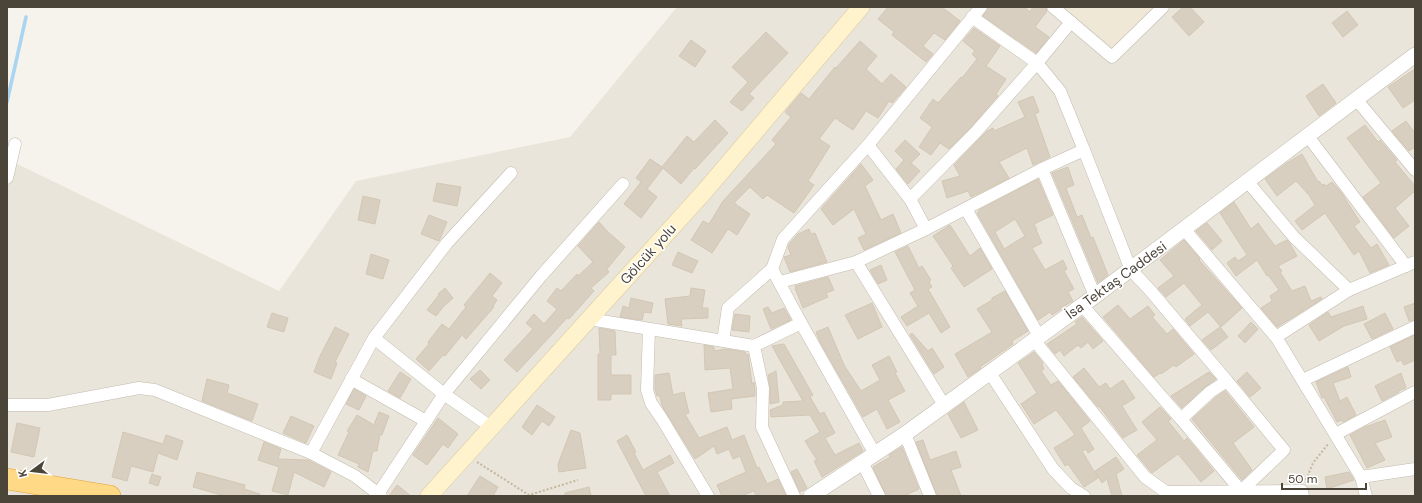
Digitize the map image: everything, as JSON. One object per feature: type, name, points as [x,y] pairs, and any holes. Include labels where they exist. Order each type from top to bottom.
[{"type":"highway","points":[[7,479],[110,496]]},
{"type":"main road","name":"Gölcük yolu","points":[[429,496],[704,192],[861,7]]},
{"type":"street","points":[[723,341],[728,308],[772,269],[783,239],[868,145],[981,7]]},
{"type":"street","points":[[1053,7],[1112,57],[1164,7]]},
{"type":"street","points":[[972,17],[1037,63],[1060,90],[1131,270],[1149,289],[1284,450],[1241,491]]},
{"type":"street","points":[[910,199],[975,133],[1071,22]]},
{"type":"street","name":"İsa Tektaş Caddesi","points":[[811,496],[905,434],[1082,306],[1415,55]]},
{"type":"street","points":[[1356,99],[1415,170]]},
{"type":"street","points":[[1276,337],[1349,290],[1411,264],[1307,136]]},
{"type":"street","points":[[868,145],[910,199],[926,229]]},
{"type":"street","points":[[7,178],[12,147]]},
{"type":"street","points":[[780,282],[856,262],[926,229],[1042,169],[1084,150]]},
{"type":"street","points":[[1042,169],[1095,296]]},
{"type":"street","points":[[311,453],[374,338],[448,243],[511,173]]},
{"type":"street","points":[[1247,181],[1294,237],[1349,290]]},
{"type":"street","points":[[7,405],[48,405],[139,388],[155,390],[311,453],[355,476],[380,495],[444,394],[541,276],[623,184]]},
{"type":"street","points":[[966,208],[1036,338],[1145,477],[1166,494],[1241,491],[1303,493]]},
{"type":"street","points":[[1184,229],[1276,337],[1361,477],[1366,496]]},
{"type":"street","points":[[856,262],[944,405]]},
{"type":"street","points":[[772,269],[875,454]]},
{"type":"street","points":[[1082,306],[1181,419],[1241,491]]},
{"type":"street","points":[[589,319],[754,346],[801,323]]},
{"type":"street","points":[[1303,380],[1415,327]]},
{"type":"street","points":[[649,329],[647,390],[651,403],[708,496]]},
{"type":"street","points":[[374,338],[444,394],[491,427]]},
{"type":"street","points":[[754,346],[762,388],[762,427],[794,496]]},
{"type":"street","points":[[990,372],[1053,469],[1071,488],[1084,496]]},
{"type":"street","points":[[351,379],[426,421]]},
{"type":"street","points":[[1181,419],[1210,392],[1227,381]]},
{"type":"street","points":[[1336,434],[1415,392]]},
{"type":"street","points":[[905,434],[930,496]]},
{"type":"street","points":[[862,462],[879,496]]},
{"type":"street","points":[[1361,477],[1415,469]]},
{"type":"path","points":[[1303,493],[1314,463],[1336,434]]},
{"type":"path","points":[[466,455],[528,496],[578,480]]},
{"type":"shaded area","points":[[677,7],[1415,7],[1415,496],[7,496],[7,159],[279,291],[356,181],[570,137]]},
{"type":"shaded area","points":[[1065,7],[1154,7],[1114,49]]},
{"type":"building","points":[[888,7],[942,7],[960,21],[945,40],[934,33],[923,46],[933,54],[926,62],[892,35],[894,32],[878,19]]},
{"type":"building","points":[[988,7],[1024,7],[1030,12],[1033,7],[1046,7],[1047,11],[1035,27],[1049,37],[1036,53],[983,16]]},
{"type":"building","points":[[1183,7],[1190,7],[1204,22],[1189,36],[1172,17]]},
{"type":"building","points":[[1347,11],[1358,25],[1343,37],[1332,23]]},
{"type":"building","points":[[974,28],[1000,46],[986,66],[1006,79],[996,94],[998,96],[970,128],[949,149],[940,143],[931,155],[919,147],[932,127],[920,118],[933,99],[938,103],[961,77],[962,78],[977,59],[972,54],[975,51],[963,41]]},
{"type":"building","points":[[766,32],[788,53],[749,94],[754,98],[742,111],[730,102],[748,82],[732,67]]},
{"type":"building","points":[[691,40],[706,51],[695,67],[679,56]]},
{"type":"building","points":[[860,41],[877,56],[866,69],[882,84],[891,74],[906,87],[892,103],[889,101],[878,118],[866,111],[853,130],[835,118],[819,139],[830,146],[808,181],[814,185],[794,213],[767,195],[763,199],[750,187],[734,203],[750,214],[737,235],[728,229],[712,253],[691,240],[703,221],[709,224],[723,201],[776,144],[772,140],[791,117],[785,112],[801,93],[809,99],[835,67],[836,68]]},
{"type":"building","points":[[1415,69],[1415,100],[1403,108],[1388,87]]},
{"type":"building","points":[[1323,84],[1336,103],[1319,116],[1306,96]]},
{"type":"building","points":[[1033,96],[1039,112],[1035,114],[1050,157],[1033,165],[1027,148],[999,162],[1009,178],[971,197],[968,191],[947,198],[942,181],[960,176],[954,165],[987,131],[993,128],[994,131],[1025,117],[1018,102]]},
{"type":"building","points":[[715,120],[728,133],[695,169],[694,168],[681,184],[663,168],[647,189],[657,197],[641,218],[624,204],[641,182],[636,178],[650,159],[662,167],[687,136],[694,142]]},
{"type":"building","points":[[1406,121],[1415,133],[1415,147],[1409,151],[1392,131]]},
{"type":"building","points":[[1365,125],[1378,142],[1380,140],[1397,160],[1395,162],[1415,186],[1415,191],[1395,208],[1409,226],[1394,238],[1363,197],[1381,183],[1347,138]]},
{"type":"building","points":[[905,140],[920,154],[911,163],[920,171],[908,184],[896,169],[904,160],[895,151]]},
{"type":"building","points":[[1302,154],[1318,182],[1319,181],[1322,185],[1324,184],[1326,186],[1332,182],[1341,192],[1360,222],[1354,226],[1371,248],[1377,244],[1389,265],[1370,273],[1359,251],[1354,255],[1325,213],[1302,230],[1295,221],[1315,205],[1309,195],[1296,181],[1277,196],[1265,179]]},
{"type":"building","points":[[861,164],[873,180],[865,186],[881,220],[893,214],[901,233],[864,250],[858,238],[866,234],[854,209],[833,225],[821,209]]},
{"type":"building","points":[[1068,167],[1074,185],[1066,188],[1077,217],[1082,215],[1091,238],[1093,237],[1108,275],[1098,283],[1052,173]]},
{"type":"building","points":[[1038,179],[1053,215],[1034,224],[1042,243],[1032,248],[1045,270],[1063,260],[1067,269],[1064,271],[1074,289],[1068,292],[1073,301],[1060,308],[1061,309],[1052,315],[1050,312],[1038,320],[977,213],[979,210]],"holes":[[[1015,219],[1025,236],[1004,249],[995,232]]]},
{"type":"building","points":[[437,183],[461,187],[457,206],[433,201]]},
{"type":"building","points":[[363,196],[380,200],[375,224],[358,220]]},
{"type":"building","points":[[1234,202],[1251,229],[1258,223],[1275,246],[1287,240],[1290,244],[1297,256],[1278,266],[1292,291],[1305,286],[1311,301],[1321,297],[1322,299],[1277,327],[1261,308],[1272,301],[1270,296],[1279,290],[1268,275],[1267,276],[1257,260],[1236,276],[1227,263],[1235,257],[1238,261],[1247,255],[1220,213]]},
{"type":"building","points":[[429,215],[447,222],[439,241],[421,234]]},
{"type":"building","points":[[599,222],[625,247],[607,269],[609,272],[591,288],[594,291],[517,372],[504,360],[533,329],[526,323],[534,314],[544,324],[557,309],[547,301],[557,288],[561,291],[577,274],[578,276],[593,262],[578,246]]},
{"type":"building","points":[[1207,223],[1222,241],[1212,250],[1196,231]]},
{"type":"building","points":[[950,225],[970,256],[980,248],[992,269],[964,287],[951,268],[953,266],[933,236]]},
{"type":"building","points":[[809,229],[811,234],[815,233],[827,262],[790,272],[784,257],[791,255],[788,247],[798,234]]},
{"type":"building","points":[[1184,240],[1200,259],[1199,260],[1242,308],[1221,327],[1208,312],[1190,326],[1185,319],[1202,305],[1184,283],[1166,297],[1158,288],[1174,276],[1160,260]]},
{"type":"building","points":[[908,246],[919,268],[922,266],[931,280],[929,282],[932,287],[928,289],[950,327],[941,333],[929,313],[907,326],[901,317],[918,306],[910,293],[915,290],[895,252]]},
{"type":"building","points":[[678,252],[698,261],[692,273],[672,265]]},
{"type":"building","points":[[371,254],[389,260],[383,279],[366,274]]},
{"type":"building","points":[[881,265],[887,280],[878,284],[870,270]]},
{"type":"building","points":[[490,273],[502,283],[492,296],[497,300],[493,306],[494,307],[466,339],[462,335],[445,356],[443,355],[429,371],[416,359],[429,344],[428,342],[442,324],[449,329],[466,307],[464,305]]},
{"type":"building","points":[[828,277],[834,290],[826,293],[828,297],[803,308],[795,286]]},
{"type":"building","points":[[445,288],[453,298],[436,316],[427,310],[439,295],[438,294]]},
{"type":"building","points":[[691,288],[705,290],[702,308],[708,308],[708,318],[681,319],[682,326],[668,324],[665,299],[690,296]]},
{"type":"building","points":[[1005,291],[1028,331],[1012,341],[1013,344],[968,377],[955,354],[992,332],[977,309]]},
{"type":"building","points":[[631,298],[653,303],[651,313],[644,312],[642,320],[620,317],[623,306],[629,308]]},
{"type":"building","points":[[872,303],[882,327],[858,339],[845,315]]},
{"type":"building","points":[[1415,303],[1415,320],[1409,321],[1404,307]]},
{"type":"building","points":[[1118,305],[1130,319],[1148,306],[1155,315],[1152,317],[1167,334],[1173,329],[1194,354],[1176,367],[1174,365],[1154,377],[1103,317]]},
{"type":"building","points":[[1363,306],[1367,319],[1344,326],[1319,341],[1309,325],[1328,312],[1331,317]]},
{"type":"building","points":[[768,307],[772,313],[784,308],[791,320],[771,329],[763,309]]},
{"type":"building","points":[[272,313],[288,318],[284,332],[267,327]]},
{"type":"building","points":[[1385,313],[1393,329],[1372,339],[1364,324]]},
{"type":"building","points":[[735,314],[750,316],[749,332],[732,330]]},
{"type":"building","points":[[1082,317],[1103,341],[1093,349],[1088,342],[1081,348],[1078,345],[1064,356],[1060,350],[1055,354],[1047,344],[1077,324],[1075,322]]},
{"type":"building","points":[[1251,322],[1258,329],[1245,343],[1238,336]]},
{"type":"building","points":[[335,327],[349,334],[335,362],[337,363],[331,379],[314,372],[320,356]]},
{"type":"building","points":[[828,327],[844,365],[861,391],[880,380],[872,365],[889,356],[897,372],[895,373],[905,391],[888,400],[900,422],[887,429],[877,409],[863,417],[820,342],[816,332]]},
{"type":"building","points":[[1220,327],[1228,337],[1211,350],[1202,340]]},
{"type":"building","points":[[599,328],[615,331],[616,355],[611,355],[611,375],[631,375],[631,394],[611,394],[611,400],[598,400],[598,354],[600,354]]},
{"type":"building","points":[[912,333],[928,351],[932,348],[944,367],[934,374],[910,335]]},
{"type":"building","points":[[1415,335],[1415,360],[1404,365],[1401,360],[1397,362],[1390,347]]},
{"type":"building","points":[[784,344],[813,395],[810,397],[820,414],[824,412],[835,433],[825,438],[835,455],[859,443],[863,451],[822,477],[814,461],[817,460],[805,441],[820,432],[810,415],[771,417],[770,410],[783,405],[783,402],[803,401],[772,346]]},
{"type":"building","points":[[704,345],[714,347],[714,351],[726,349],[745,352],[746,355],[748,354],[752,384],[754,382],[755,396],[731,399],[732,409],[711,412],[708,393],[733,389],[730,368],[705,370]]},
{"type":"building","points":[[1034,352],[1043,363],[1042,365],[1044,369],[1041,371],[1051,385],[1058,381],[1090,421],[1081,428],[1094,449],[1088,453],[1086,449],[1082,451],[1098,478],[1084,487],[1068,464],[1065,466],[1054,448],[1075,435],[1064,420],[1056,410],[1034,424],[1021,404],[1037,393],[1018,363]]},
{"type":"building","points":[[1348,367],[1351,377],[1333,383],[1340,401],[1347,397],[1356,415],[1343,422],[1342,420],[1337,422],[1324,397],[1322,398],[1316,382]]},
{"type":"building","points":[[1084,368],[1099,387],[1106,383],[1110,389],[1123,380],[1135,398],[1122,406],[1137,430],[1123,438],[1099,406],[1098,407],[1073,377]]},
{"type":"building","points":[[480,370],[490,380],[481,389],[470,379]]},
{"type":"building","points":[[776,371],[779,402],[770,404],[768,375]]},
{"type":"building","points":[[400,372],[411,379],[400,398],[388,391]]},
{"type":"building","points":[[1209,372],[1216,379],[1182,408],[1171,396]]},
{"type":"building","points":[[1247,372],[1261,388],[1250,397],[1237,381]]},
{"type":"building","points":[[669,373],[673,395],[684,392],[689,413],[685,414],[699,438],[727,427],[732,440],[744,435],[757,468],[759,467],[767,484],[778,479],[786,496],[756,496],[754,491],[741,496],[722,496],[717,485],[746,472],[740,456],[733,459],[729,449],[717,454],[714,446],[695,459],[662,406],[660,396],[657,396],[655,389],[655,375]]},
{"type":"building","points":[[1401,373],[1406,388],[1382,401],[1375,386]]},
{"type":"building","points":[[207,379],[229,385],[227,393],[258,404],[252,421],[202,401]]},
{"type":"building","points":[[354,389],[366,396],[359,410],[346,404]]},
{"type":"building","points":[[1225,391],[1254,427],[1233,443],[1252,470],[1242,480],[1192,419]]},
{"type":"building","points":[[964,402],[978,430],[961,438],[948,414]]},
{"type":"building","points":[[537,405],[555,417],[549,426],[542,421],[532,435],[522,427]]},
{"type":"building","points":[[1160,407],[1171,419],[1168,421],[1184,441],[1187,438],[1214,471],[1201,482],[1178,454],[1152,473],[1137,455],[1157,440],[1142,422]]},
{"type":"building","points":[[379,412],[389,416],[382,435],[380,434],[377,451],[373,451],[368,472],[358,467],[359,464],[338,455],[349,432],[347,431],[357,415],[374,425]]},
{"type":"building","points":[[291,416],[314,426],[306,443],[283,433]]},
{"type":"building","points":[[438,418],[458,434],[448,448],[443,444],[427,465],[413,455]]},
{"type":"building","points":[[1385,420],[1392,437],[1375,443],[1385,460],[1367,468],[1350,435],[1365,427]]},
{"type":"building","points":[[17,423],[40,428],[34,457],[11,452]]},
{"type":"building","points":[[571,430],[580,433],[586,468],[559,472],[558,464]]},
{"type":"building","points":[[123,432],[163,444],[166,435],[183,441],[177,460],[158,453],[153,472],[131,466],[127,481],[112,477]]},
{"type":"building","points":[[627,435],[643,470],[670,455],[674,463],[657,472],[670,496],[646,496],[617,441]]},
{"type":"building","points":[[923,440],[930,460],[956,451],[961,467],[951,470],[961,496],[937,496],[916,442]]},
{"type":"building","points":[[264,442],[281,449],[278,459],[308,460],[331,472],[324,487],[294,472],[288,495],[272,491],[279,467],[258,460]]},
{"type":"building","points":[[902,447],[919,489],[904,496],[886,496],[873,467],[890,457],[889,455]]},
{"type":"building","points":[[1116,457],[1124,469],[1116,474],[1122,496],[1112,496],[1107,479],[1102,483],[1095,471]]},
{"type":"building","points":[[797,469],[807,488],[800,492],[791,472]]},
{"type":"building","points":[[197,472],[245,485],[244,489],[260,494],[260,496],[225,496],[193,487]]},
{"type":"building","points":[[1349,472],[1354,480],[1327,489],[1325,477]]},
{"type":"building","points":[[152,474],[161,477],[158,486],[149,483]]},
{"type":"building","points":[[480,476],[498,487],[493,496],[467,496]]},
{"type":"building","points":[[397,485],[411,496],[389,496]]},
{"type":"building","points":[[589,487],[591,496],[565,496],[565,493]]},
{"type":"waterway","points":[[7,102],[26,17]]}]
